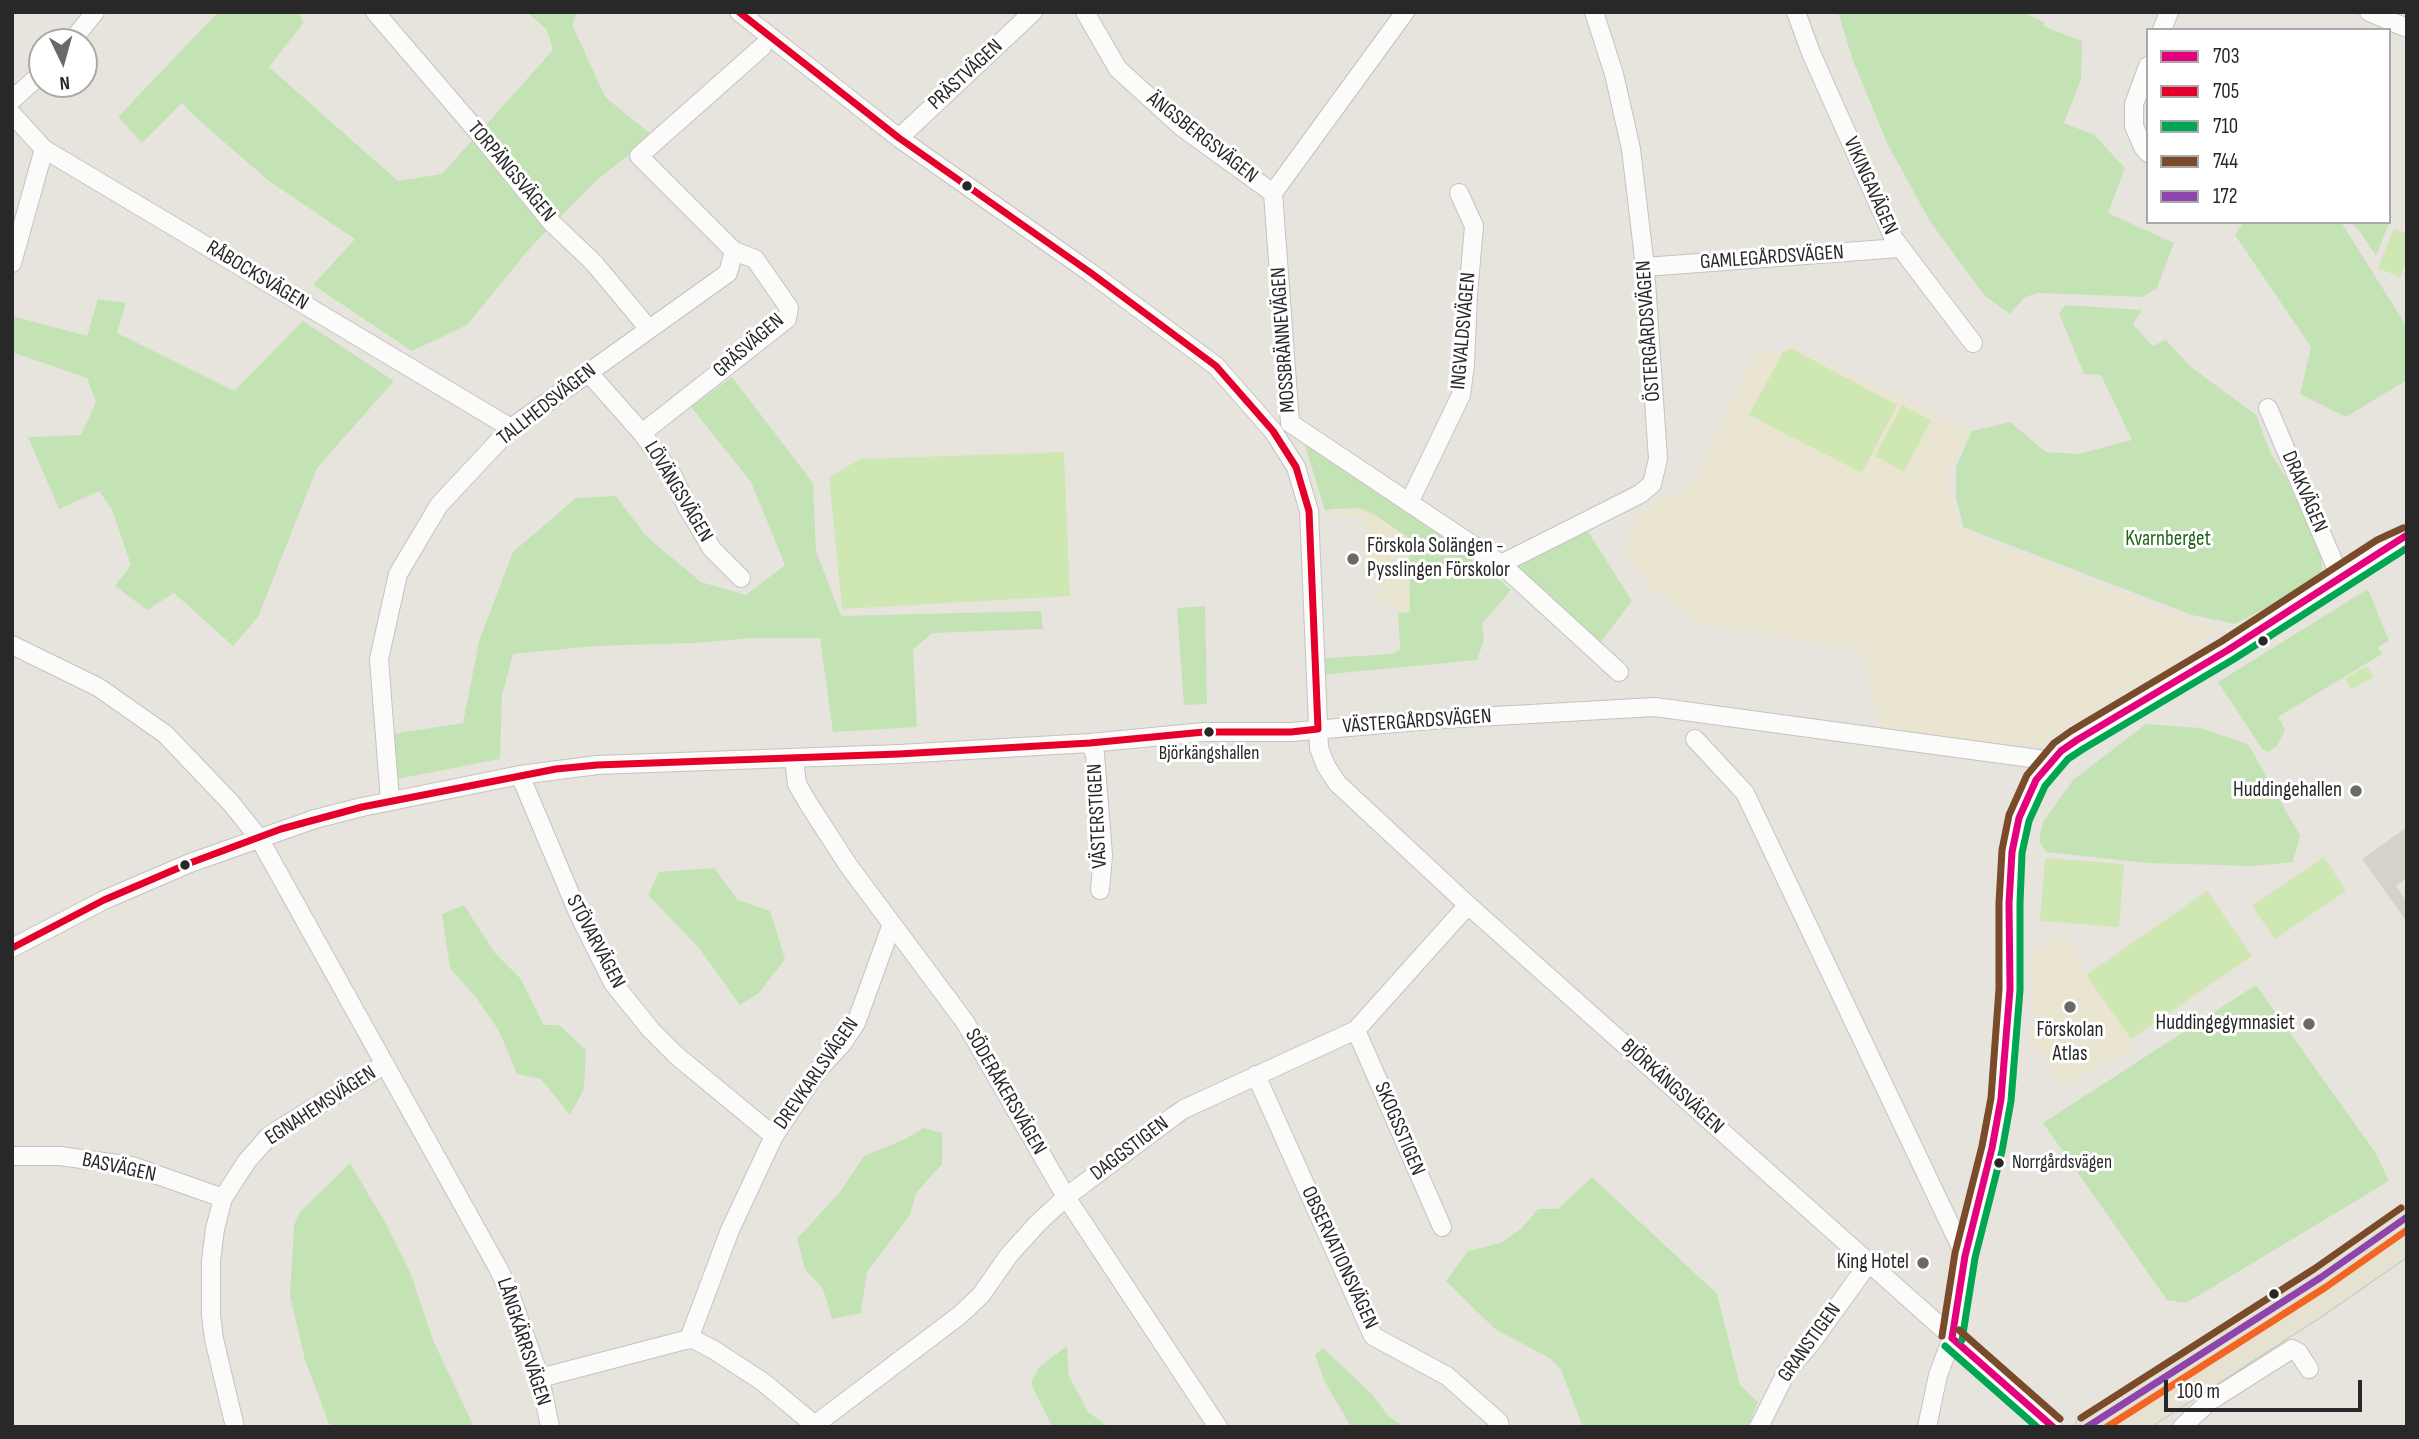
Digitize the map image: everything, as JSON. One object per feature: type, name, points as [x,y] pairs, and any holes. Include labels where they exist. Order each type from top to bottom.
[{"type":"main road","points":[[2087,1427],[2320,1278],[2407,1217]]},
{"type":"main road","points":[[2129,1427],[2316,1306],[2407,1243]]},
{"type":"street","points":[[82,28],[95,12]]},
{"type":"street","name":"TORPÄNGSVÄGEN","points":[[375,12],[552,223],[594,263],[649,329]]},
{"type":"street","name":"BJÖRKÄNGSVÄGEN","points":[[740,12],[899,138],[1216,366],[1273,431],[1296,467],[1309,511],[1319,747],[1326,766],[1337,783],[1468,905],[2053,1427]]},
{"type":"street","name":"PRÄSTVÄGEN","points":[[899,138],[1033,12]]},
{"type":"street","name":"ÄNGSBERGSVÄGEN","points":[[1085,12],[1118,69],[1183,128],[1273,193]]},
{"type":"street","points":[[1273,193],[1405,12]]},
{"type":"street","name":"ÖSTERGÅRDSVÄGEN","points":[[1501,564],[1611,509],[1652,484],[1658,459],[1645,267],[1631,149],[1614,74],[1594,12]]},
{"type":"street","name":"VIKINGAVÄGEN","points":[[1796,12],[1811,53],[1899,248],[1973,342]]},
{"type":"street","points":[[2369,12],[2407,28]]},
{"type":"street","name":"GRÄSVÄGEN","points":[[642,433],[787,318],[789,308],[755,259],[734,251],[639,156],[762,47]]},
{"type":"street","points":[[2146,71],[2134,104],[2134,126],[2146,151]]},
{"type":"street","points":[[12,100],[28,86]]},
{"type":"street","name":"RÅBOCKSVÄGEN","points":[[12,114],[44,149],[511,428]]},
{"type":"street","points":[[12,262],[44,149]]},
{"type":"street","name":"MOSSBRÄNNEVÄGEN","points":[[1273,193],[1290,423],[1501,564],[1619,672]]},
{"type":"street","name":"INGVALDSVÄGEN","points":[[1409,503],[1461,395],[1474,226],[1459,194]]},
{"type":"street","name":"GAMLEGÅRDSVÄGEN","points":[[1645,267],[1899,248]]},
{"type":"street","name":"TALLHEDSVÄGEN","points":[[390,801],[379,659],[398,575],[439,505],[511,428],[727,272],[734,251]]},
{"type":"street","name":"LÖVÄNGSVÄGEN","points":[[588,372],[642,433],[673,476],[687,508],[712,549],[741,578]]},
{"type":"street","name":"DRAKVÄGEN","points":[[2268,408],[2340,576]]},
{"type":"street","points":[[1927,1427],[1938,1375],[1952,1338],[1965,1256],[1992,1148],[2001,1099],[2010,989],[2009,903],[2015,836],[2019,818],[2036,780],[2061,751],[2077,740],[2228,650],[2340,576],[2405,537]]},
{"type":"street","name":"LÅNGKÄRRSVÄGEN","points":[[12,645],[98,687],[165,734],[231,803],[259,838],[498,1268],[540,1378],[550,1427]]},
{"type":"street","name":"VÄSTERGÅRDSVÄGEN","points":[[12,948],[104,900],[190,863],[315,819],[520,775],[597,765],[794,760],[1090,743],[1204,732],[1291,732],[1442,719],[1655,707],[2053,761]]},
{"type":"street","points":[[1695,739],[1745,793],[1965,1256]]},
{"type":"street","name":"VÄSTERSTIGEN","points":[[1090,743],[1095,754],[1103,855],[1100,890]]},
{"type":"street","name":"SÖDERÅKERSVÄGEN","points":[[794,760],[797,784],[808,803],[848,865],[965,1022],[1066,1197],[1218,1427]]},
{"type":"street","name":"STÖVARVÄGEN","points":[[520,775],[579,915],[613,983],[651,1030],[677,1056],[775,1136]]},
{"type":"street","name":"DAGGSTIGEN","points":[[815,1426],[960,1315],[981,1295],[1016,1247],[1066,1197],[1184,1109],[1356,1030],[1468,905]]},
{"type":"street","name":"DREVKARLSVÄGEN","points":[[688,1339],[730,1230],[775,1136],[818,1070],[842,1044],[856,1023],[892,924]]},
{"type":"street","name":"SKOGSSTIGEN","points":[[1356,1030],[1442,1227]]},
{"type":"street","name":"EGNAHEMSVÄGEN","points":[[235,1427],[211,1315],[211,1261],[223,1198],[247,1161],[270,1135],[385,1064]]},
{"type":"street","name":"OBSERVATIONSVÄGEN","points":[[1256,1075],[1373,1336],[1447,1376],[1499,1422],[1500,1427]]},
{"type":"street","name":"BASVÄGEN","points":[[12,1156],[60,1156],[132,1166],[223,1198]]},
{"type":"street","name":"GRANSTIGEN","points":[[1759,1427],[1787,1371],[1812,1342],[1868,1264]]},
{"type":"street","points":[[540,1378],[688,1339],[701,1342],[737,1364],[815,1426]]},
{"type":"street","points":[[2182,1427],[2210,1401],[2292,1349],[2298,1352],[2309,1369]]},
{"type":"shaded area","points":[[1793,347],[1969,431],[1947,476],[1959,530],[2216,629],[2181,659],[2038,744],[2007,745],[1882,730],[1862,651],[1706,624],[1652,590],[1624,549],[1638,512],[1693,484],[1757,349],[1778,352]]},
{"type":"shaded area","points":[[1313,466],[1470,558],[1400,649],[1397,603],[1378,603],[1377,563],[1364,555],[1363,516],[1335,516]]},
{"type":"shaded area","points":[[2407,827],[2407,878],[2396,886],[2407,902],[2407,922],[2362,859]]},
{"type":"shaded area","name":"Förskolan Atlas","points":[[2065,931],[2086,975],[2131,1039],[2134,1048],[2065,1086],[2032,1043],[2031,951]]},
{"type":"green space","points":[[218,12],[298,12],[304,22],[269,67],[398,181],[442,174],[553,50],[547,30],[527,12],[578,12],[572,24],[605,97],[653,136],[599,178],[530,248],[467,325],[412,351],[313,285],[355,239],[269,181],[182,103],[142,143],[118,117]]},
{"type":"green space","points":[[1838,12],[2027,12],[2044,22],[2043,26],[2082,41],[2081,79],[2064,123],[2094,135],[2125,168],[2108,213],[2174,243],[2157,288],[2143,297],[2038,293],[2025,297],[2010,314],[1985,296],[1931,223],[1888,145],[1853,61]]},
{"type":"green space","points":[[2242,224],[2342,224],[2407,327],[2407,380],[2346,417],[2300,394],[2311,347],[2235,235]]},
{"type":"green space","points":[[2352,224],[2389,224],[2376,256],[2359,230]]},
{"type":"green space","points":[[2394,228],[2407,234],[2407,260],[2400,277],[2378,268]]},
{"type":"green space","points":[[98,299],[126,303],[117,333],[234,391],[303,321],[394,381],[317,468],[258,617],[233,646],[174,593],[147,610],[115,586],[131,565],[112,510],[99,491],[59,509],[28,437],[81,435],[96,402],[87,378],[12,352],[12,316],[87,336]]},
{"type":"green space","name":"Kvarnberget","points":[[2066,305],[2142,310],[2133,324],[2152,346],[2166,340],[2191,367],[2256,415],[2270,452],[2286,478],[2320,550],[2323,575],[2295,593],[2235,624],[2192,615],[1963,527],[1956,497],[1956,467],[1972,431],[2010,422],[2046,452],[2078,454],[2132,440],[2101,375],[2084,374],[2059,313]]},
{"type":"green space","points":[[1792,349],[1897,405],[1862,473],[1749,415],[1783,352]]},
{"type":"green space","points":[[732,377],[813,483],[816,551],[841,616],[1041,611],[1043,629],[932,633],[913,650],[917,727],[833,732],[820,638],[753,638],[595,646],[513,654],[502,695],[500,759],[397,779],[392,734],[463,723],[479,641],[513,552],[576,498],[616,496],[646,536],[701,582],[746,595],[785,565],[751,482],[691,407]]},
{"type":"green space","points":[[1902,405],[1931,420],[1904,472],[1875,456]]},
{"type":"green space","points":[[1304,442],[1398,502],[1465,550],[1511,590],[1482,624],[1484,640],[1477,660],[1320,675],[1326,658],[1392,654],[1400,649],[1398,613],[1410,612],[1409,538],[1375,515],[1359,508],[1325,511]]},
{"type":"green space","points":[[1064,452],[1070,596],[842,609],[829,477],[860,459]]},
{"type":"green space","points":[[1587,530],[1632,601],[1599,644],[1515,566]]},
{"type":"green space","points":[[2368,589],[2389,641],[2378,647],[2382,654],[2278,717],[2285,730],[2277,746],[2268,752],[2263,750],[2218,682]]},
{"type":"green space","points":[[1205,606],[1207,704],[1184,705],[1177,608]]},
{"type":"green space","points":[[2367,666],[2373,677],[2351,690],[2345,678]]},
{"type":"green space","points":[[2146,724],[2200,728],[2248,744],[2300,836],[2293,862],[2254,866],[2148,863],[2046,852],[2039,841],[2043,822],[2073,780]]},
{"type":"green space","points":[[2324,857],[2346,891],[2275,939],[2252,906]]},
{"type":"green space","points":[[2045,858],[2124,864],[2119,927],[2040,921]]},
{"type":"green space","points":[[714,868],[738,900],[770,911],[785,959],[759,993],[740,1005],[699,948],[648,895],[659,872]]},
{"type":"green space","points":[[2207,891],[2252,956],[2131,1039],[2086,975]]},
{"type":"green space","points":[[464,905],[495,953],[521,979],[544,1025],[559,1025],[586,1050],[584,1089],[570,1115],[541,1079],[517,1074],[499,1031],[478,1000],[450,968],[442,914]]},
{"type":"green space","points":[[2256,985],[2375,1152],[2389,1181],[2186,1303],[2167,1300],[2043,1123]]},
{"type":"green space","points":[[924,1128],[942,1133],[942,1164],[916,1193],[910,1215],[867,1272],[861,1313],[832,1319],[823,1289],[805,1269],[797,1239],[840,1192],[864,1156]]},
{"type":"green space","points":[[350,1163],[385,1222],[410,1272],[433,1340],[474,1427],[336,1427],[329,1424],[305,1360],[290,1296],[294,1225],[300,1212]]},
{"type":"green space","points":[[1592,1177],[1717,1294],[1740,1385],[1758,1402],[1748,1427],[1583,1427],[1561,1370],[1551,1359],[1495,1329],[1446,1281],[1468,1251],[1501,1243],[1522,1228],[1538,1209],[1558,1209]]},
{"type":"green space","points":[[1067,1346],[1069,1376],[1088,1412],[1109,1427],[1052,1427],[1031,1383],[1039,1367]]},
{"type":"green space","points":[[1323,1348],[1373,1395],[1388,1416],[1405,1427],[1351,1427],[1324,1380],[1315,1355]]},
{"type":"transit line","name":"705","points":[[739,12],[899,138],[1091,273],[1216,366],[1273,431],[1296,467],[1309,511],[1318,729]]},
{"type":"transit line","name":"744","points":[[1942,1336],[1955,1253],[1991,1098],[1999,989],[2002,850],[2009,815],[2027,775],[2054,743],[2071,731],[2222,641],[2377,540],[2403,528]]},
{"type":"transit line","name":"703","points":[[1952,1338],[1965,1256],[1992,1148],[2001,1099],[2010,989],[2009,903],[2012,852],[2019,818],[2036,780],[2061,751],[2077,740],[2228,650],[2407,535]]},
{"type":"transit line","name":"710","points":[[1962,1340],[1975,1258],[2002,1151],[2011,1101],[2020,990],[2022,853],[2029,821],[2045,786],[2068,759],[2083,749],[2234,659],[2407,548]]},
{"type":"transit line","name":"705","points":[[12,948],[104,900],[190,863],[281,829],[362,807],[556,769],[597,765],[899,754],[1090,743],[1204,732],[1291,732],[1318,729]]},
{"type":"transit line","name":"744","points":[[2081,1418],[2314,1269],[2401,1208]]},
{"type":"transit line","name":"172","points":[[2087,1427],[2320,1278],[2407,1217]]},
{"type":"transit line","points":[[2107,1427],[2326,1287],[2407,1230]]},
{"type":"transit line","name":"744","points":[[1959,1330],[2060,1419]]},
{"type":"transit line","name":"703","points":[[1952,1338],[2053,1427]]},
{"type":"transit line","name":"710","points":[[1945,1346],[2037,1427]]},
{"type":"place","name":"Förskola Solängen - Pysslingen Förskolor","points":[[1353,559]]},
{"type":"place","name":"Björkängshallen","points":[[1209,732]]},
{"type":"place","name":"Huddingehallen","points":[[2356,791]]},
{"type":"place","name":"Förskolan Atlas","points":[[2070,1007]]},
{"type":"place","name":"Huddingegymnasiet","points":[[2309,1024]]},
{"type":"place","name":"Norrgårdsvägen","points":[[1999,1163]]},
{"type":"place","name":"King Hotel","points":[[1923,1263]]}]
